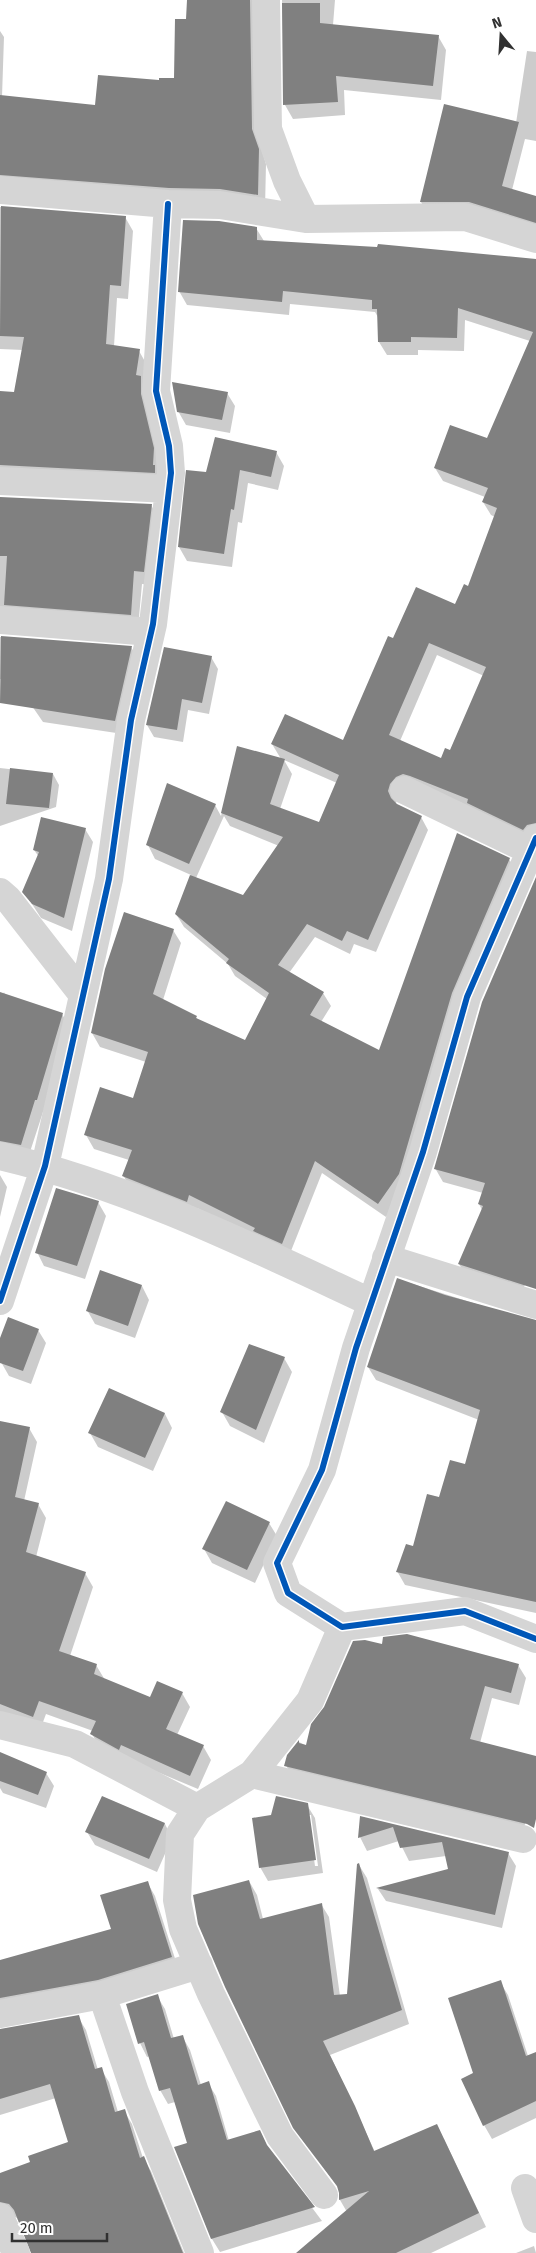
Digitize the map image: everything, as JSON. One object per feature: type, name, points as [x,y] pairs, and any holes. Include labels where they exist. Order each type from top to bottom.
[{"type":"street","points":[[266,0],[268,129],[286,181],[306,219]]},
{"type":"street","points":[[0,190],[168,204],[220,206],[306,219],[465,217],[536,239]]},
{"type":"street","points":[[0,1302],[46,1166],[82,994],[109,879],[131,720],[151,632],[169,489],[169,446],[156,390],[168,204]]},
{"type":"street","points":[[0,481],[169,489]]},
{"type":"street","points":[[0,620],[151,632]]},
{"type":"street","points":[[404,790],[533,845],[467,997],[422,1152],[370,1302],[322,1470],[277,1563],[288,1593],[342,1627],[465,1611],[536,1639]]},
{"type":"street","points":[[0,892],[8,899],[82,994]]},
{"type":"street","points":[[0,1156],[46,1166],[215,1230],[370,1302]]},
{"type":"street","points":[[386,1258],[536,1305]]},
{"type":"street","points":[[324,2195],[280,2136],[183,1929],[177,1900],[180,1834],[197,1808],[252,1774],[310,1701],[342,1627]]},
{"type":"street","points":[[0,1725],[76,1744],[197,1808]]},
{"type":"street","points":[[252,1774],[523,1839]]},
{"type":"street","points":[[0,2014],[102,1995],[199,1965]]},
{"type":"street","points":[[102,1995],[135,2092],[200,2253]]},
{"type":"street","points":[[525,2188],[536,2219]]},
{"type":"street","points":[[0,2217],[16,2253]]},
{"type":"building","points":[[187,0],[250,0],[252,129],[259,149],[258,195],[220,189],[169,188],[0,175],[0,95],[95,105],[98,75],[159,80],[159,78],[174,78],[175,19],[186,19]]},
{"type":"building","points":[[282,3],[320,3],[320,23],[439,35],[433,86],[336,76],[338,102],[283,105]]},
{"type":"building","points":[[444,104],[519,122],[502,186],[536,196],[536,223],[469,202],[420,202]]},
{"type":"building","points":[[1,206],[126,216],[121,286],[110,285],[106,344],[140,349],[136,375],[141,376],[141,394],[154,448],[153,465],[155,465],[155,473],[0,465],[0,391],[14,392],[24,337],[0,336]]},
{"type":"building","points":[[183,220],[219,221],[257,227],[257,240],[377,247],[378,244],[536,259],[536,823],[527,825],[523,830],[467,803],[468,799],[410,776],[403,774],[396,777],[390,784],[388,791],[391,798],[397,804],[422,816],[368,940],[347,931],[342,941],[307,924],[278,965],[324,992],[310,1015],[379,1050],[457,833],[510,858],[452,993],[399,1174],[378,1204],[315,1161],[282,1244],[253,1231],[255,1228],[189,1195],[187,1202],[122,1176],[132,1150],[84,1135],[100,1087],[133,1098],[148,1052],[91,1033],[105,969],[124,912],[174,929],[153,994],[197,1016],[196,1018],[245,1040],[269,993],[226,963],[229,959],[175,914],[190,875],[243,895],[283,837],[221,813],[237,746],[285,759],[270,804],[319,822],[339,775],[271,744],[285,714],[343,740],[388,636],[393,638],[416,587],[455,604],[464,584],[468,586],[497,508],[482,502],[488,488],[434,468],[450,425],[487,438],[533,332],[458,308],[457,338],[411,337],[411,342],[378,342],[377,309],[372,309],[372,300],[283,291],[282,302],[178,292]],"holes":[[[429,643],[486,667],[450,750],[445,748],[441,758],[389,735]]]},
{"type":"building","points":[[172,382],[228,392],[222,420],[177,412]]},
{"type":"building","points":[[215,437],[277,451],[271,477],[240,470],[234,510],[231,509],[224,554],[178,547],[186,470],[206,472]]},
{"type":"building","points":[[0,497],[152,504],[144,572],[134,571],[131,615],[4,605],[7,556],[0,556]]},
{"type":"building","points":[[1,636],[132,646],[115,721],[0,703]]},
{"type":"building","points":[[164,647],[212,656],[202,703],[182,699],[177,730],[146,725]]},
{"type":"building","points":[[10,768],[53,773],[49,808],[6,804]]},
{"type":"building","points":[[167,783],[216,804],[189,864],[146,845]]},
{"type":"building","points":[[41,817],[86,828],[64,918],[32,904],[22,892],[39,852],[33,850]]},
{"type":"building","points":[[536,877],[536,1289],[458,1264],[483,1206],[478,1204],[485,1183],[434,1169],[482,1002]]},
{"type":"building","points":[[0,992],[63,1013],[37,1100],[35,1100],[21,1145],[0,1141]]},
{"type":"building","points":[[56,1188],[99,1201],[77,1266],[35,1253]]},
{"type":"building","points":[[100,1270],[142,1285],[128,1326],[86,1311]]},
{"type":"building","points":[[397,1278],[445,1295],[536,1320],[536,1602],[396,1572],[406,1544],[413,1546],[427,1494],[439,1497],[450,1460],[465,1464],[480,1410],[367,1367]]},
{"type":"building","points":[[8,1317],[39,1329],[23,1371],[0,1363],[0,1338]]},
{"type":"building","points":[[249,1344],[285,1357],[256,1430],[220,1412]]},
{"type":"building","points":[[109,1388],[165,1413],[145,1458],[88,1433]]},
{"type":"building","points":[[0,1421],[30,1427],[15,1497],[39,1503],[26,1552],[86,1572],[59,1651],[97,1664],[94,1674],[150,1697],[157,1681],[183,1692],[166,1729],[204,1745],[190,1776],[121,1745],[119,1750],[90,1734],[96,1721],[39,1701],[33,1717],[0,1704]]},
{"type":"building","points":[[226,1501],[270,1522],[247,1570],[202,1549]]},
{"type":"building","points":[[407,1634],[519,1664],[511,1693],[485,1686],[470,1739],[536,1756],[536,1819],[534,1828],[527,1824],[284,1766],[287,1755],[299,1740],[299,1743],[306,1745],[311,1724],[324,1707],[353,1641],[365,1640],[382,1644],[383,1637]]},
{"type":"building","points":[[0,1752],[47,1772],[38,1795],[0,1781]]},
{"type":"building","points":[[102,1796],[165,1823],[149,1859],[85,1832]]},
{"type":"building","points":[[276,1796],[308,1803],[316,1860],[259,1868],[252,1818],[271,1815]]},
{"type":"building","points":[[360,1816],[509,1852],[495,1915],[376,1888],[448,1869],[442,1842],[400,1848],[393,1827],[358,1838]]},
{"type":"building","points":[[359,1863],[402,2010],[323,2041],[355,2106],[374,2151],[437,2124],[479,2213],[396,2253],[296,2253],[369,2191],[339,2200],[337,2186],[293,2128],[225,1987],[198,1924],[193,1895],[249,1880],[260,1919],[322,1903],[334,1995],[347,1994],[357,1864]]},
{"type":"building","points":[[148,1881],[172,1957],[98,1980],[0,1998],[0,1960],[111,1929],[100,1895]]},
{"type":"building","points":[[501,1980],[526,2056],[536,2052],[536,2101],[483,2126],[461,2079],[473,2073],[448,1998]]},
{"type":"building","points":[[158,1994],[171,2038],[183,2035],[198,2085],[209,2081],[227,2140],[260,2130],[267,2145],[315,2207],[211,2239],[174,2147],[187,2143],[170,2088],[159,2091],[144,2042],[138,2044],[126,2004]]},
{"type":"building","points":[[79,2015],[95,2069],[102,2067],[115,2112],[125,2109],[140,2158],[144,2156],[183,2253],[31,2253],[14,2210],[9,2204],[0,2202],[0,2173],[30,2162],[28,2156],[68,2142],[50,2084],[0,2099],[0,2029]]},
{"type":"cycle path","points":[[0,1301],[45,1166],[109,879],[131,720],[153,624],[171,473],[169,446],[156,391],[168,204]]},
{"type":"cycle path","points":[[536,838],[467,997],[423,1152],[356,1348],[322,1470],[277,1563],[288,1593],[342,1627],[465,1611],[536,1639]]}]
